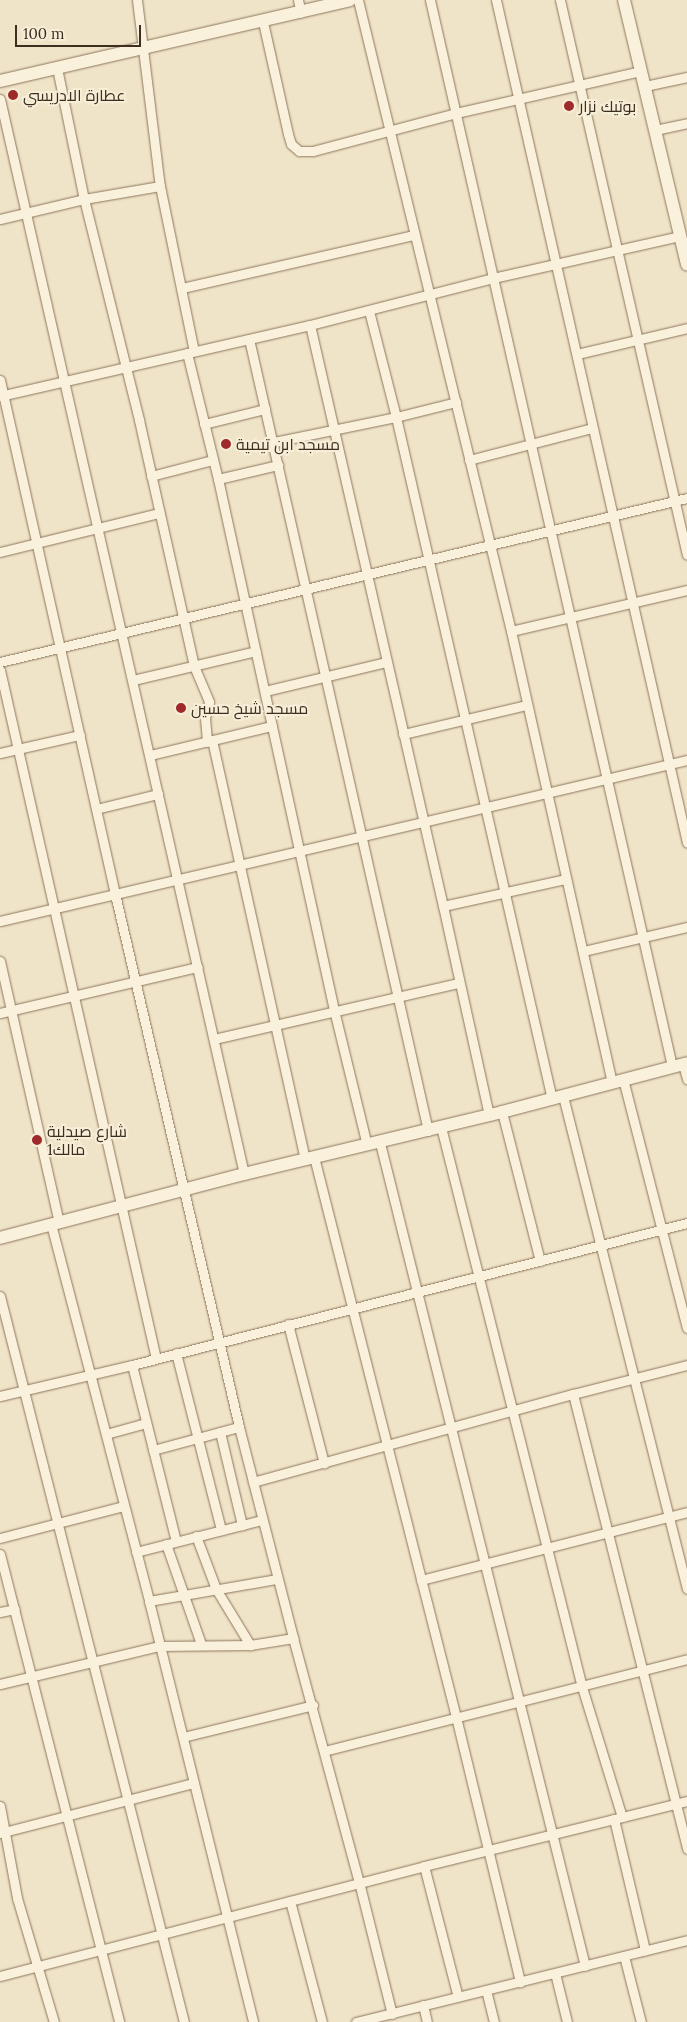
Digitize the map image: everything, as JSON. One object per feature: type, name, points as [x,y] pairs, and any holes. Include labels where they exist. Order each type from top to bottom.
[{"type":"street","points":[[137,0],[160,186],[182,288],[190,352],[204,424],[301,850],[334,1010],[416,1292],[585,1966]]},
{"type":"street","points":[[298,0],[300,13]]},
{"type":"street","points":[[0,81],[144,46],[263,22],[350,0]]},
{"type":"street","points":[[358,0],[511,631],[583,951],[618,1081],[663,1229],[687,1328]]},
{"type":"street","points":[[430,0],[643,938],[681,1065],[687,1079]]},
{"type":"street","points":[[496,0],[687,842]]},
{"type":"street","points":[[560,0],[687,555]]},
{"type":"street","points":[[624,0],[646,86],[687,265]]},
{"type":"street","points":[[263,22],[288,134],[291,144],[296,149],[313,151],[456,112],[641,71]]},
{"type":"street","points":[[57,68],[84,199],[151,476],[194,666],[210,705],[205,718],[275,1025],[387,1444],[520,1982]]},
{"type":"street","points":[[646,86],[687,77]]},
{"type":"street","points":[[0,99],[123,633],[244,1174]]},
{"type":"street","points":[[655,130],[687,123]]},
{"type":"street","points":[[0,219],[84,199],[160,186]]},
{"type":"street","points":[[182,288],[414,235]]},
{"type":"street","points":[[2,395],[310,325],[493,278],[680,236]]},
{"type":"street","points":[[369,311],[396,417],[504,892],[557,1097],[600,1246],[687,1589]]},
{"type":"street","points":[[310,325],[424,821],[488,1116]]},
{"type":"street","points":[[577,354],[687,328]]},
{"type":"street","points":[[249,339],[274,442],[397,996],[479,1276],[582,1687],[618,1818],[645,1950]]},
{"type":"street","points":[[0,380],[114,894],[218,1342],[293,1638],[313,1705],[360,1882],[392,2014]]},
{"type":"street","points":[[274,442],[396,417],[456,402]]},
{"type":"street","points":[[204,424],[265,409]]},
{"type":"street","points":[[469,460],[592,428]]},
{"type":"street","points":[[151,476],[213,460]]},
{"type":"street","points":[[218,479],[278,465]]},
{"type":"street","points":[[0,662],[491,547],[687,498]]},
{"type":"street","points":[[0,552],[159,513]]},
{"type":"street","points":[[511,631],[687,590]]},
{"type":"street","points":[[133,680],[256,651]]},
{"type":"street","points":[[265,691],[386,662]]},
{"type":"street","points":[[0,670],[156,1359]]},
{"type":"street","points":[[404,734],[527,705]]},
{"type":"street","points":[[150,756],[272,726]]},
{"type":"street","points":[[0,753],[80,735]]},
{"type":"street","points":[[0,921],[484,806],[687,760]]},
{"type":"street","points":[[96,809],[158,794]]},
{"type":"street","points":[[443,906],[566,879]]},
{"type":"street","points":[[583,951],[687,927]]},
{"type":"street","points":[[0,960],[12,1010],[55,1223],[90,1375],[149,1601],[253,2022]]},
{"type":"street","points":[[0,1013],[198,967]]},
{"type":"street","points":[[214,1039],[334,1010],[459,983]]},
{"type":"street","points":[[0,1238],[244,1174],[488,1116],[681,1065]]},
{"type":"street","points":[[502,1112],[540,1261]]},
{"type":"street","points":[[0,1396],[156,1359],[687,1223]]},
{"type":"street","points":[[0,1296],[26,1389],[184,2022]]},
{"type":"street","points":[[288,1324],[324,1463]]},
{"type":"street","points":[[176,1353],[221,1530]]},
{"type":"street","points":[[132,1365],[176,1541]]},
{"type":"street","points":[[253,1482],[450,1426],[687,1365]]},
{"type":"street","points":[[573,1394],[687,1849]]},
{"type":"street","points":[[106,1434],[146,1424]]},
{"type":"street","points":[[153,1450],[239,1427]]},
{"type":"street","points":[[220,1432],[242,1525]]},
{"type":"street","points":[[0,1538],[124,1506]]},
{"type":"street","points":[[421,1580],[606,1531],[687,1512]]},
{"type":"street","points":[[136,1552],[262,1520]]},
{"type":"street","points":[[196,1536],[216,1589],[250,1645]]},
{"type":"street","points":[[166,1544],[200,1644]]},
{"type":"street","points":[[0,1554],[119,2022]]},
{"type":"street","points":[[149,1601],[278,1579]]},
{"type":"street","points":[[0,1612],[15,1609]]},
{"type":"street","points":[[0,1684],[160,1646],[200,1644],[250,1645],[293,1638]]},
{"type":"street","points":[[324,1751],[456,1717],[520,1703],[687,1659]]},
{"type":"street","points":[[183,1737],[313,1705]]},
{"type":"street","points":[[3,1832],[193,1783]]},
{"type":"street","points":[[0,1976],[360,1882],[552,1836],[687,1801]]},
{"type":"street","points":[[0,1806],[3,1832],[17,1898],[54,2022]]},
{"type":"street","points":[[424,1866],[458,1997]]},
{"type":"street","points":[[290,1901],[322,2022]]},
{"type":"street","points":[[360,2022],[687,1940]]},
{"type":"street","points":[[624,1956],[641,2022]]},
{"type":"street","points":[[555,1972],[567,2022]]},
{"type":"street","points":[[486,1990],[494,2022]]},
{"type":"street","points":[[423,2005],[427,2022]]},
{"type":"place","name":"عطارة الادريسي","points":[[13,95]]},
{"type":"place","name":"بوتيك نزار","points":[[569,106]]},
{"type":"place","name":"مسجد ابن تيمية","points":[[226,444]]},
{"type":"place","name":"مسجد شيخ حسين","points":[[181,708]]},
{"type":"place","name":"شارع صيدلية مالك1","points":[[37,1140]]}]
